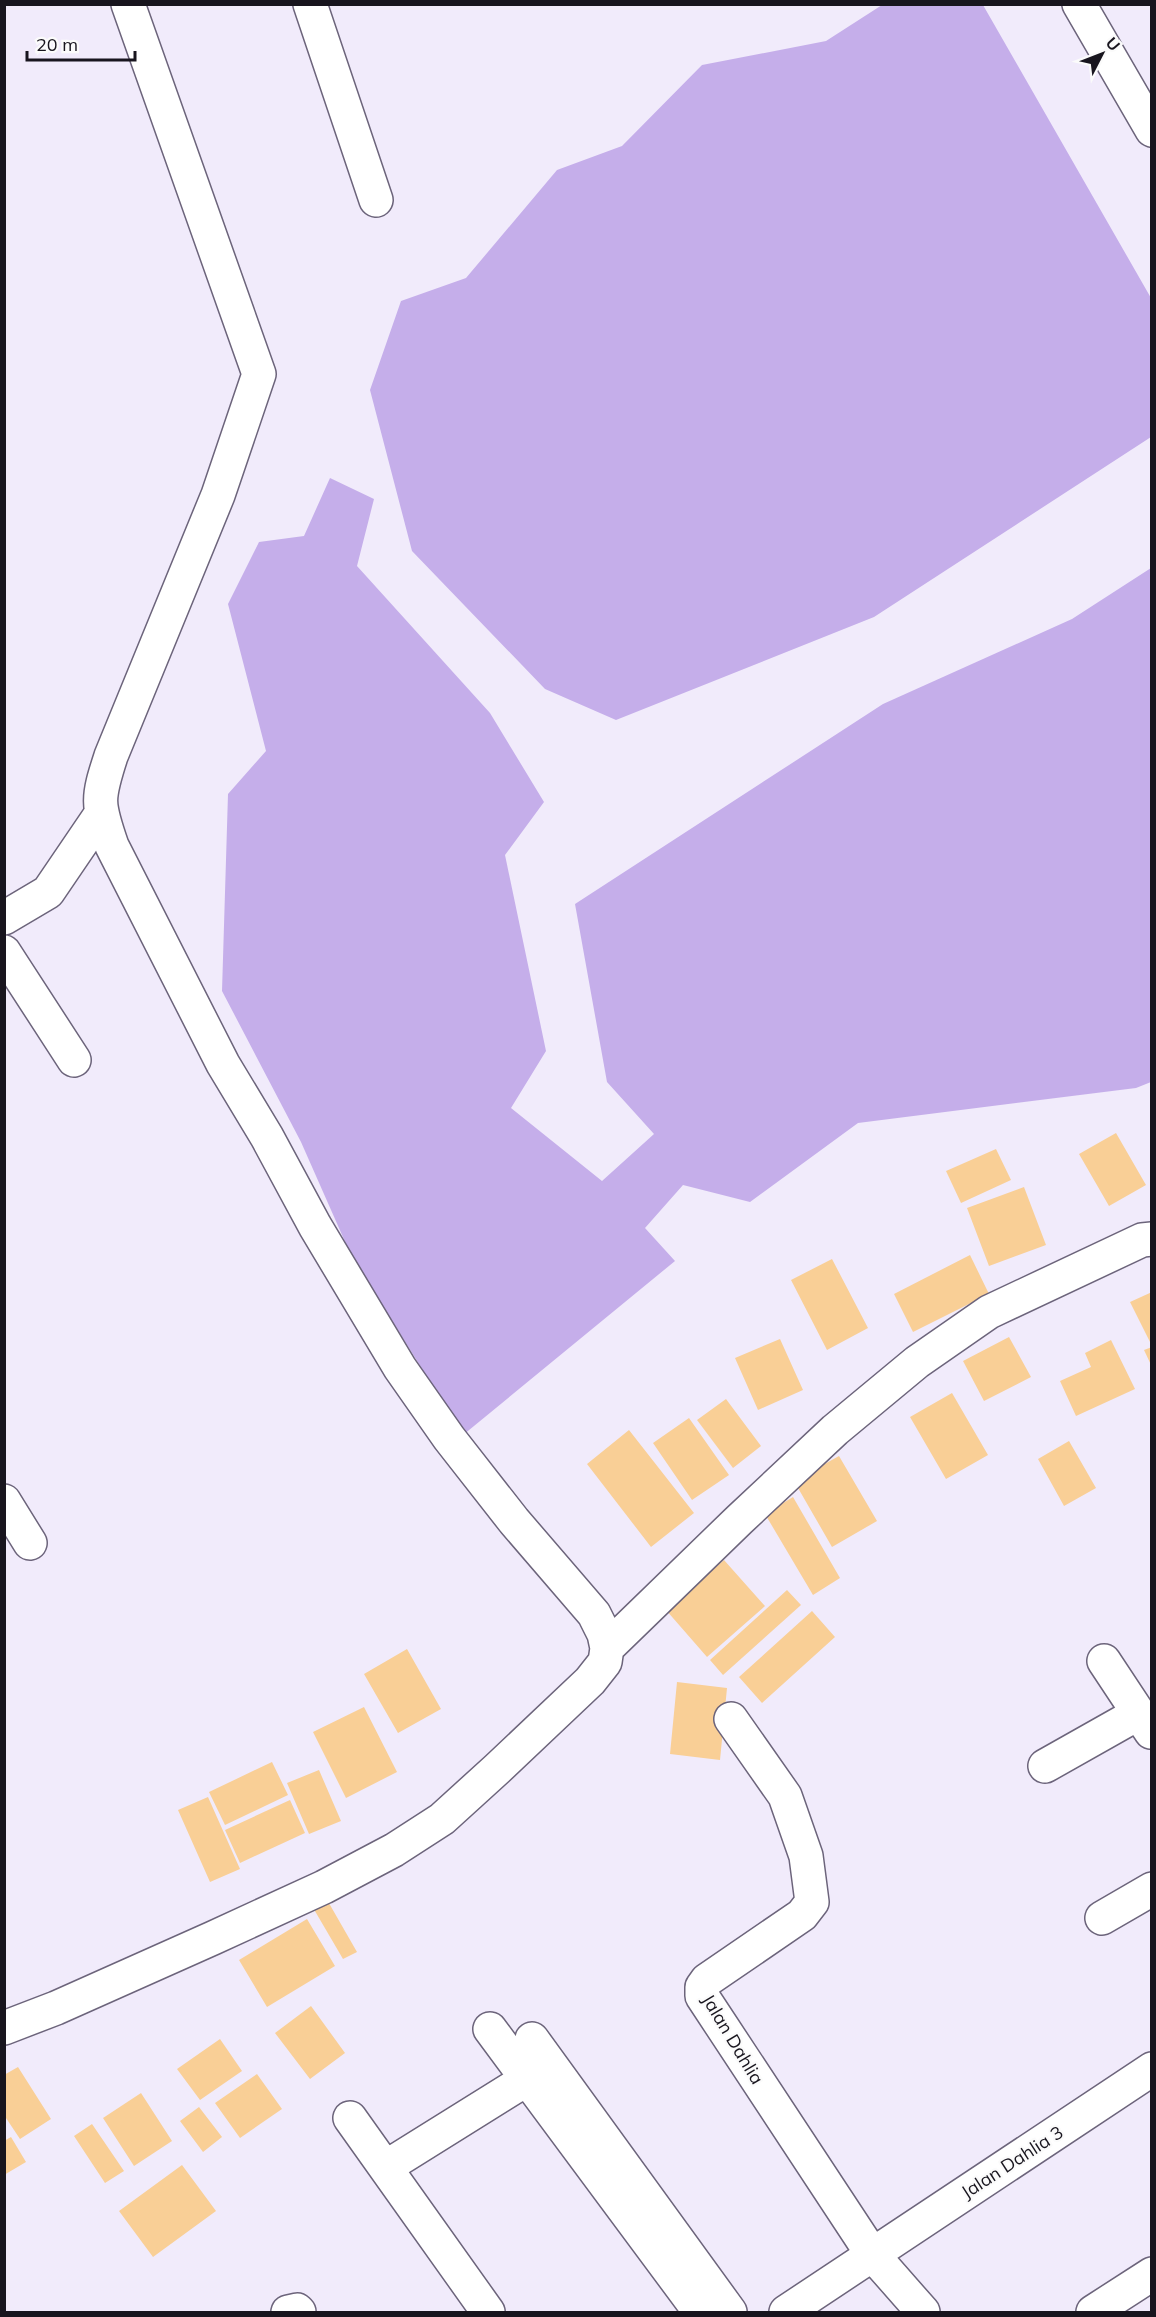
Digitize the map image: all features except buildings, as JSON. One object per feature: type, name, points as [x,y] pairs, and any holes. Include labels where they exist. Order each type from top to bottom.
[{"type":"street","points":[[4,2028],[56,2008],[324,1887],[442,1819],[590,1681],[605,1662],[607,1648],[604,1634],[594,1614],[514,1521],[449,1438],[400,1368],[315,1226],[267,1137],[223,1064],[112,846],[101,814],[99,791],[111,756],[218,495],[260,374],[128,4]]},
{"type":"street","points":[[1079,4],[1152,130]]},
{"type":"street","points":[[315,7],[376,200]]},
{"type":"street","points":[[4,918],[48,892],[101,814]]},
{"type":"street","points":[[4,952],[74,1060]]},
{"type":"street","points":[[607,1648],[747,1511],[835,1430],[917,1362],[989,1312],[1142,1240],[1152,1239]]},
{"type":"street","points":[[4,1501],[30,1544]]},
{"type":"street","points":[[1045,1766],[1145,1722],[1104,1661]]},
{"type":"street","name":"Jalan Dahlia","points":[[731,1719],[785,1796],[806,1856],[812,1902],[802,1915],[707,1980],[702,1987],[702,1996],[872,2254],[923,2313]]},
{"type":"street","points":[[1102,1918],[1152,1889]]},
{"type":"street","points":[[490,2030],[699,2313]]},
{"type":"street","points":[[532,2039],[730,2313]]},
{"type":"street","name":"Jalan Dahlia 3","points":[[786,2313],[1152,2069]]},
{"type":"street","points":[[386,2167],[527,2079]]},
{"type":"street","points":[[350,2118],[488,2313]]},
{"type":"street","points":[[1093,2313],[1152,2274]]},
{"type":"street","points":[[288,2313],[297,2310],[299,2313]]},
{"type":"shaded area","points":[[882,5],[983,5],[1151,298],[1151,437],[874,617],[616,720],[545,689],[412,551],[370,390],[401,301],[466,278],[557,170],[622,146],[702,65],[826,41]]},
{"type":"shaded area","points":[[330,478],[374,499],[357,566],[490,713],[544,802],[505,855],[546,1051],[511,1108],[602,1181],[654,1134],[607,1082],[575,904],[883,704],[1072,619],[1151,568],[1151,1082],[1136,1088],[858,1123],[750,1202],[683,1185],[645,1228],[675,1261],[463,1435],[350,1253],[301,1142],[222,991],[228,794],[266,751],[228,604],[259,542],[304,536]]}]
